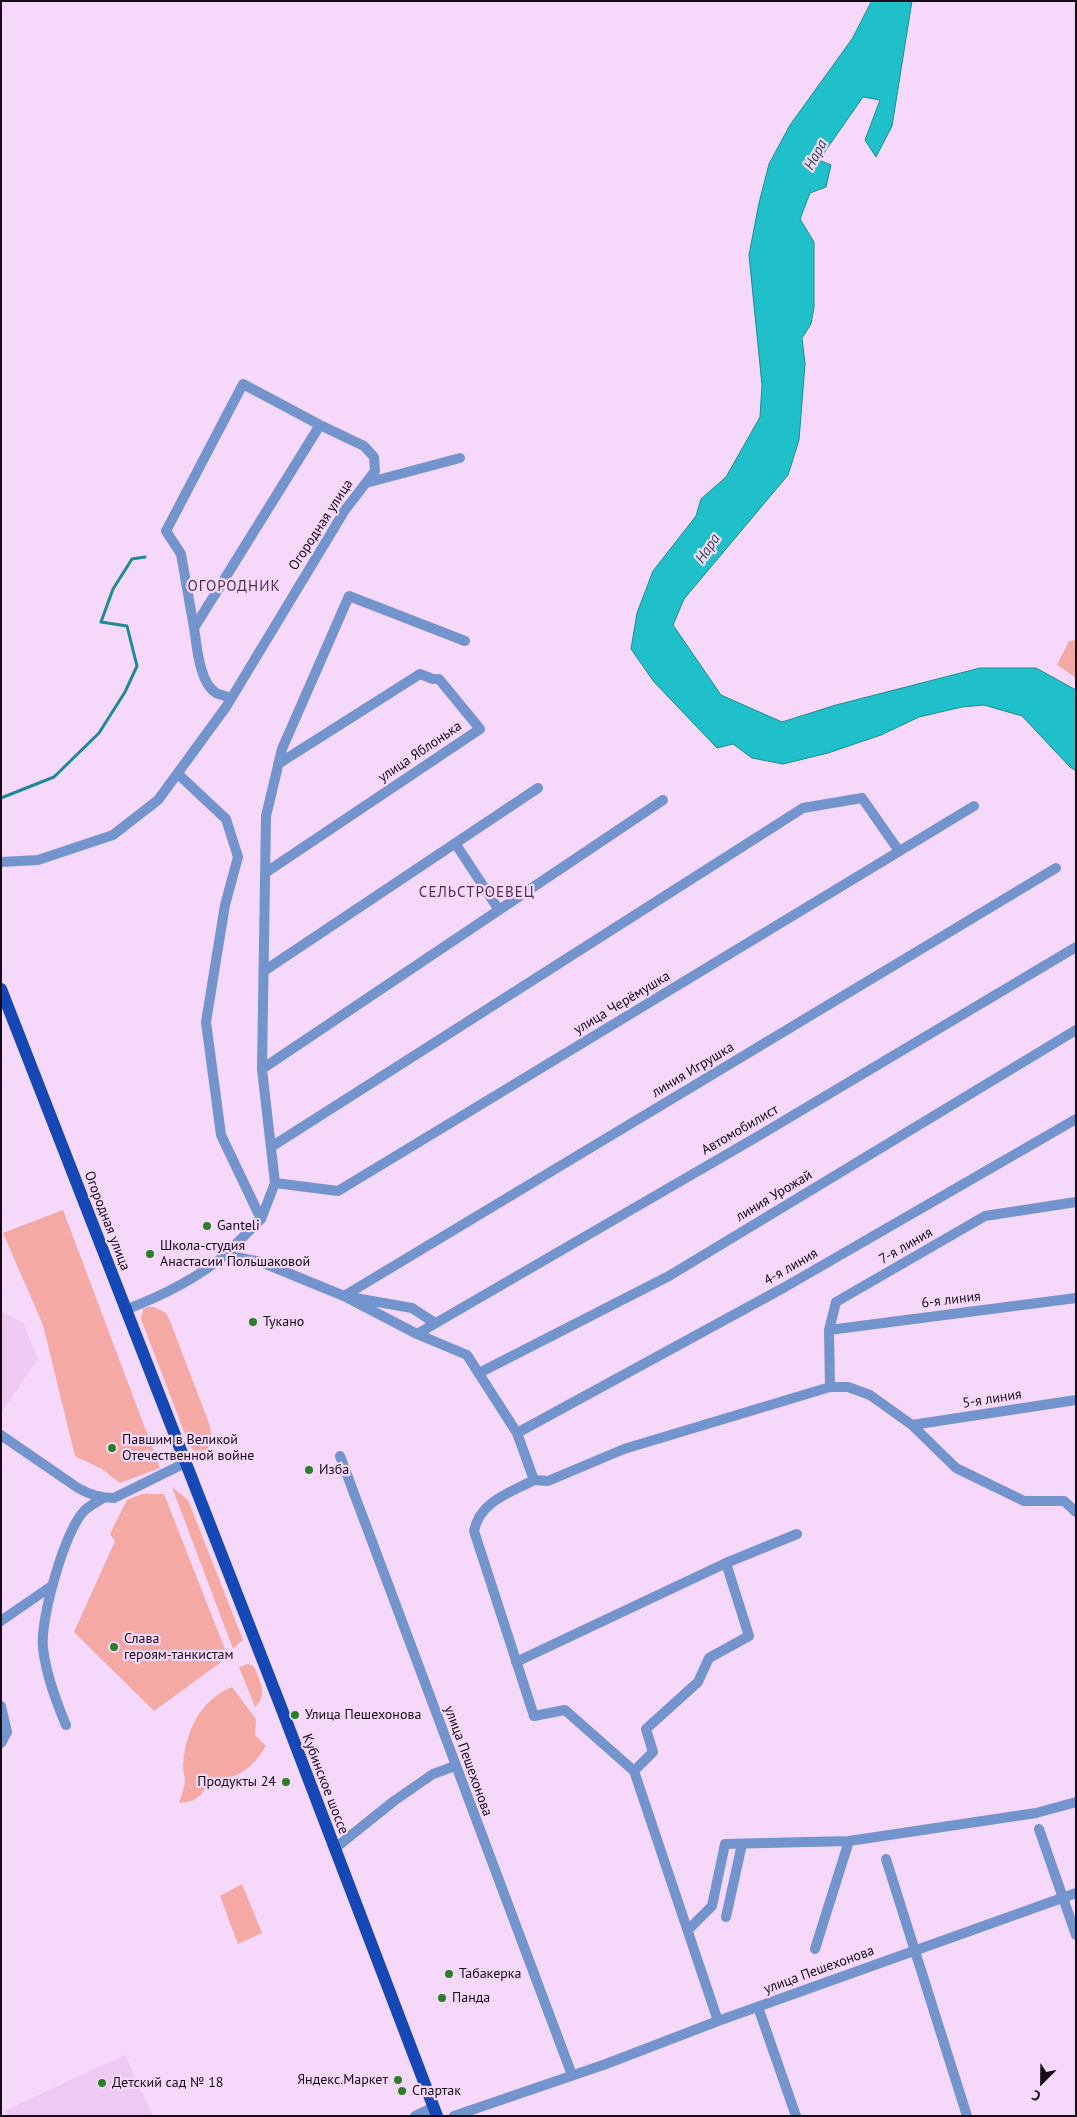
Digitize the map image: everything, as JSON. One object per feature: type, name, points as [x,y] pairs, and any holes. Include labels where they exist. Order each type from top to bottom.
[{"type":"main road","name":"Огородная улица","points":[[1,989],[185,1463]]},
{"type":"main road","name":"Кубинское шоссе","points":[[185,1463],[435,2111]]},
{"type":"street","name":"Огородная улица","points":[[1,862],[38,860],[113,835],[158,800],[231,698],[345,510],[375,471],[374,457],[364,446],[243,384],[166,531],[181,554],[194,628]]},
{"type":"street","points":[[231,698],[215,692],[205,678],[200,666],[194,628],[320,425]]},
{"type":"street","points":[[366,483],[460,458]]},
{"type":"street","points":[[125,1310],[166,1293],[203,1273],[225,1255],[260,1219],[275,1183],[262,1069],[266,816],[282,749],[349,596],[464,641]]},
{"type":"street","name":"улица Яблонька","points":[[265,873],[480,728],[439,679],[433,679],[420,674],[278,764]]},
{"type":"street","points":[[178,774],[226,819],[238,857],[226,905],[206,1022],[221,1135],[260,1219]]},
{"type":"street","points":[[264,971],[538,788]]},
{"type":"street","points":[[271,1147],[803,808],[862,798],[899,851]]},
{"type":"street","points":[[262,1069],[663,800]]},
{"type":"street","name":"улица Черёмушка","points":[[275,1183],[338,1191],[974,806]]},
{"type":"street","points":[[455,843],[499,910]]},
{"type":"street","name":"линия Игрушка","points":[[344,1296],[1056,868]]},
{"type":"street","name":"Автомобилист","points":[[417,1334],[755,1138],[1076,947]]},
{"type":"street","name":"линия Урожай","points":[[479,1373],[669,1276],[1076,1030]]},
{"type":"street","name":"4-я линия","points":[[517,1433],[785,1287],[1076,1119]]},
{"type":"street","name":"7-я линия","points":[[830,1387],[829,1330],[836,1302],[985,1216],[1076,1202]]},
{"type":"street","points":[[225,1255],[261,1262],[308,1283],[344,1296],[417,1334],[467,1355],[517,1433],[534,1480]]},
{"type":"street","points":[[344,1296],[412,1308],[435,1323]]},
{"type":"street","name":"6-я линия","points":[[829,1330],[1076,1298]]},
{"type":"street","points":[[718,2021],[634,1771],[565,1710],[534,1716],[474,1531],[477,1518],[490,1503],[534,1480],[548,1481],[624,1449],[830,1387],[848,1387],[870,1395],[912,1425],[956,1468],[1024,1501],[1064,1501],[1076,1499]]},
{"type":"street","name":"5-я линия","points":[[912,1425],[1076,1400]]},
{"type":"street","points":[[2,1439],[91,1496],[103,1498],[114,1498],[185,1463]]},
{"type":"street","name":"улица Пешехонова","points":[[340,1456],[572,2075]]},
{"type":"street","points":[[66,1725],[52,1686],[43,1649],[45,1613],[52,1585],[76,1524],[84,1511],[103,1498]]},
{"type":"street","points":[[1064,1501],[1076,1512]]},
{"type":"street","points":[[516,1662],[726,1563],[797,1534]]},
{"type":"street","points":[[634,1771],[653,1752],[646,1730],[698,1682],[709,1658],[749,1636],[726,1563]]},
{"type":"street","points":[[1,1621],[52,1585]]},
{"type":"street","points":[[1,1706],[7,1732],[1,1743]]},
{"type":"street","points":[[334,1849],[394,1801],[433,1774],[455,1766]]},
{"type":"street","points":[[688,1930],[712,1906],[725,1844],[849,1841],[1026,1815],[1076,1802]]},
{"type":"street","points":[[1040,1829],[1076,1935]]},
{"type":"street","points":[[815,1949],[849,1841]]},
{"type":"street","points":[[726,1917],[742,1844]]},
{"type":"street","points":[[886,1859],[967,2116]]},
{"type":"street","name":"улица Пешехонова","points":[[454,2116],[606,2064],[718,2021],[1076,1893]]},
{"type":"street","points":[[758,2007],[796,2116]]},
{"type":"street","points":[[415,2116],[435,2111]]},
{"type":"shaded area","points":[[1076,640],[1076,678],[1057,665],[1069,641]]},
{"type":"shaded area","points":[[63,1210],[160,1468],[120,1483],[102,1469],[75,1456],[43,1325],[3,1233]]},
{"type":"shaded area","points":[[154,1307],[166,1313],[170,1321],[210,1426],[212,1441],[207,1450],[195,1451],[190,1447],[141,1319],[143,1309]]},
{"type":"shaded area","points":[[1,1311],[23,1323],[38,1359],[2,1411]]},
{"type":"shaded area","points":[[172,1487],[188,1500],[243,1640],[233,1649]]},
{"type":"shaded area","points":[[142,1494],[164,1494],[228,1657],[154,1711],[74,1632],[115,1541],[110,1534],[127,1500]]},
{"type":"shaded area","points":[[248,1664],[254,1666],[262,1688],[261,1698],[255,1707],[239,1667]]},
{"type":"shaded area","points":[[232,1687],[256,1719],[255,1735],[266,1746],[253,1764],[242,1772],[217,1780],[202,1779],[206,1787],[201,1794],[192,1801],[179,1803],[185,1783],[183,1765],[187,1740],[196,1718],[211,1700]]},
{"type":"shaded area","points":[[242,1884],[262,1933],[238,1944],[220,1896]]},
{"type":"shaded area","name":"Детский сад № 18","points":[[125,2055],[153,2116],[7,2116],[6,2110]]},
{"type":"water","name":"Нара","points":[[872,1],[912,1],[892,126],[876,157],[865,140],[880,100],[863,97],[819,160],[831,165],[826,187],[810,193],[800,219],[814,242],[814,307],[811,324],[802,338],[805,364],[799,440],[788,475],[684,599],[673,625],[721,695],[782,722],[836,705],[980,668],[1036,668],[1076,690],[1076,771],[1022,716],[984,705],[962,707],[919,717],[881,735],[828,753],[783,764],[752,758],[733,744],[717,748],[654,682],[631,649],[637,613],[653,571],[696,516],[701,499],[726,477],[760,417],[762,385],[749,255],[769,164],[790,125],[852,39]]},
{"type":"waterway","points":[[1,798],[54,777],[99,733],[125,692],[137,666],[127,626],[101,622],[113,589],[132,559],[145,557]]},
{"type":"place","name":"Ganteli","points":[[207,1226]]},
{"type":"place","name":"Школа-студия Анастасии Польшаковой","points":[[150,1254]]},
{"type":"place","name":"Тукано","points":[[253,1322]]},
{"type":"place","name":"Павшим в Великой Отечественной войне","points":[[112,1448]]},
{"type":"place","name":"Изба","points":[[309,1470]]},
{"type":"place","name":"Слава героям-танкистам","points":[[114,1647]]},
{"type":"place","name":"Улица Пешехонова","points":[[295,1715]]},
{"type":"place","name":"Продукты 24","points":[[286,1782]]},
{"type":"place","name":"Табакерка","points":[[449,1974]]},
{"type":"place","name":"Панда","points":[[442,1998]]},
{"type":"place","name":"Яндекс.Маркет","points":[[398,2080]]},
{"type":"place","name":"Детский сад № 18","points":[[102,2083]]},
{"type":"place","name":"Спартак","points":[[402,2091]]},
{"type":"district","name":"ОГОРОДНИК","points":[[234,587]]},
{"type":"district","name":"СЕЛЬСТРОЕВЕЦ","points":[[477,893]]}]
